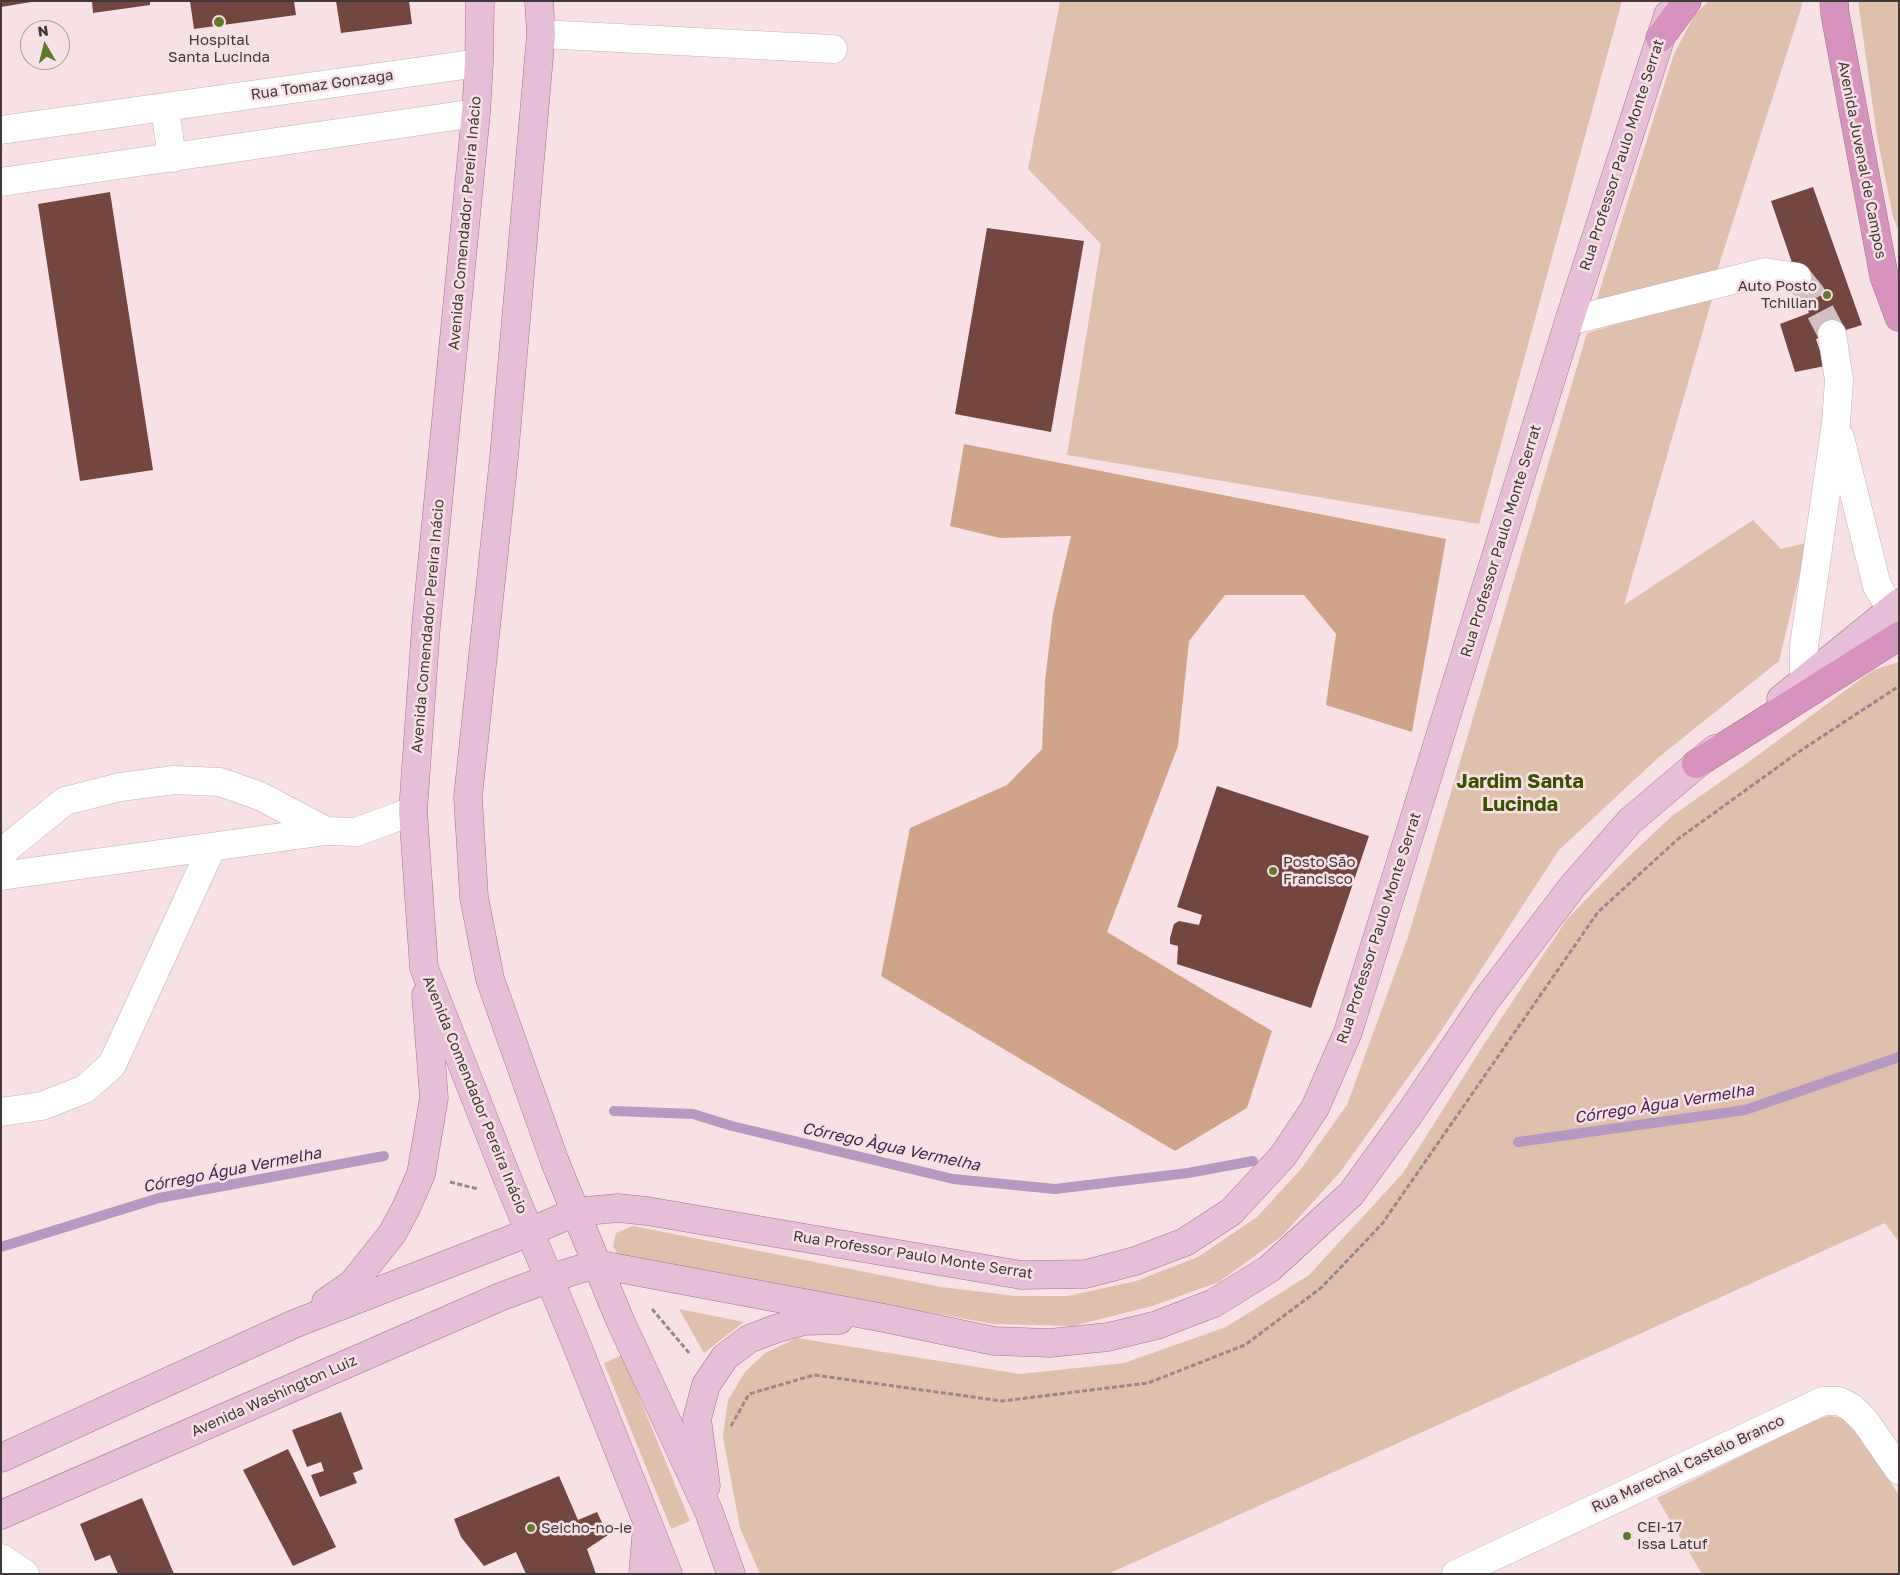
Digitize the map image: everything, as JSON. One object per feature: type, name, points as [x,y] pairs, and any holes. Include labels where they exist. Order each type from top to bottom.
[{"type":"highway","points":[[1660,38],[1687,1]]},
{"type":"highway","name":"Avenida Juvenal de Campos","points":[[1834,1],[1884,276],[1899,316]]},
{"type":"highway","points":[[1696,764],[1899,636]]},
{"type":"main road","name":"Avenida Comendador Pereira Inácio","points":[[480,1],[480,63],[476,113],[425,635],[413,811],[424,968],[668,1574]]},
{"type":"main road","points":[[539,1],[540,34],[504,457],[468,797],[474,897],[490,979],[575,1212],[596,1264],[709,1512],[731,1574]]},
{"type":"main road","name":"Rua Professor Paulo Monte Serrat","points":[[575,1212],[618,1208],[647,1211],[1021,1274],[1086,1274],[1135,1261],[1185,1242],[1231,1212],[1283,1156],[1315,1108],[1348,1032],[1569,321],[1673,1]]},
{"type":"main road","points":[[548,1279],[596,1264],[884,1318],[994,1341],[1050,1343],[1108,1337],[1157,1325],[1214,1303],[1270,1269],[1351,1194],[1410,1113],[1486,1000],[1572,887],[1630,821],[1696,764],[1804,681],[1895,606]]},
{"type":"main road","points":[[294,1324],[352,1284],[392,1234],[421,1174],[434,1098],[424,968]]},
{"type":"main road","name":"Avenida Comendador Pereira Inácio","points":[[530,1232],[575,1212]]},
{"type":"main road","points":[[1,1458],[294,1324],[530,1232]]},
{"type":"main road","name":"Avenida Washington Luiz","points":[[1,1515],[500,1297],[548,1279]]},
{"type":"main road","points":[[709,1512],[697,1419],[706,1385],[725,1357],[749,1339],[804,1321],[884,1318]]},
{"type":"main road","points":[[643,1574],[647,1523]]},
{"type":"street","points":[[540,34],[833,49]]},
{"type":"street","name":"Rua Tomaz Gonzaga","points":[[1,130],[480,63]]},
{"type":"street","points":[[165,108],[172,158]]},
{"type":"street","points":[[1,182],[476,113]]},
{"type":"street","points":[[1569,321],[1765,272],[1797,277]]},
{"type":"street","points":[[1804,681],[1804,646],[1836,423],[1839,380],[1832,334]]},
{"type":"street","points":[[1836,423],[1877,586],[1895,606]]},
{"type":"street","points":[[1,856],[8,847],[65,801],[120,787],[174,780],[220,782],[260,796],[326,831]]},
{"type":"street","points":[[1,876],[211,849],[326,831],[356,832],[413,811]]},
{"type":"street","points":[[1,1112],[42,1106],[85,1089],[112,1065],[211,849]]},
{"type":"street","name":"Rua Marechal Castelo Branco","points":[[1456,1574],[1823,1401],[1839,1401],[1852,1408],[1865,1421],[1899,1470]]},
{"type":"street","points":[[1,1558],[26,1574]]},
{"type":"path","points":[[421,1174],[476,1189],[508,1180]]},
{"type":"path","points":[[650,1306],[710,1378]]},
{"type":"shaded area","points":[[1060,1],[1622,1],[1479,524],[1067,455],[1101,244],[1028,169]]},
{"type":"shaded area","points":[[1709,1],[1802,1],[1717,271],[1595,305],[1674,54],[1695,14]]},
{"type":"shaded area","points":[[1858,1],[1899,1],[1899,232],[1893,217],[1877,136]]},
{"type":"shaded area","points":[[1713,296],[1624,605],[1753,520],[1781,549],[1807,543],[1779,661],[1659,757],[1559,850],[1439,1034],[1341,1171],[1282,1236],[1219,1282],[1152,1306],[1073,1326],[994,1324],[620,1258],[613,1246],[616,1233],[633,1226],[941,1287],[1016,1296],[1068,1296],[1136,1281],[1198,1257],[1257,1217],[1301,1169],[1347,1105],[1408,937],[1587,333]]},
{"type":"shaded area","points":[[964,444],[1446,539],[1412,732],[1326,705],[1336,634],[1304,595],[1225,595],[1189,641],[1178,746],[1107,932],[1272,1031],[1247,1108],[1175,1151],[881,976],[910,828],[1007,785],[1042,749],[1045,681],[1053,613],[1071,536],[1000,538],[950,526]]},
{"type":"shaded area","points":[[1899,662],[1899,1242],[1885,1223],[1108,1574],[760,1574],[740,1528],[723,1437],[728,1400],[745,1372],[765,1353],[797,1338],[1020,1374],[1124,1363],[1226,1327],[1309,1275],[1403,1173],[1479,1052],[1567,919],[1623,862],[1672,816],[1873,670]]},
{"type":"shaded area","points":[[679,1309],[744,1322],[704,1353]]},
{"type":"shaded area","points":[[622,1355],[690,1521],[671,1529],[604,1363]]},
{"type":"shaded area","points":[[1830,1416],[1842,1418],[1854,1428],[1899,1495],[1899,1574],[1702,1574],[1657,1498],[1818,1418]]},
{"type":"building","points":[[1,1],[31,1],[31,2],[1,7]]},
{"type":"building","name":"Hospital Santa Lucinda","points":[[92,1],[150,1],[150,5],[93,13]]},
{"type":"building","name":"Hospital Santa Lucinda","points":[[190,1],[294,1],[296,15],[194,29]]},
{"type":"building","points":[[336,1],[409,1],[412,24],[341,33]]},
{"type":"building","name":"Auto Posto Tchilian","points":[[1813,187],[1862,325],[1816,339],[1825,366],[1795,372],[1780,324],[1809,313],[1771,201]]},
{"type":"building","points":[[110,192],[153,470],[80,481],[38,204]]},
{"type":"building","points":[[987,228],[1084,241],[1051,432],[955,414]]},
{"type":"building","name":"Posto São Francisco","points":[[1217,786],[1369,836],[1311,1008],[1177,964],[1178,946],[1170,944],[1174,924],[1179,921],[1199,925],[1202,915],[1177,907]]},
{"type":"building","points":[[341,1412],[363,1469],[353,1473],[357,1483],[320,1497],[311,1475],[324,1471],[321,1462],[307,1467],[292,1430]]},
{"type":"building","points":[[288,1449],[336,1547],[293,1566],[243,1470]]},
{"type":"building","name":"Seicho-no-ie","points":[[559,1476],[578,1520],[597,1512],[608,1535],[587,1549],[596,1574],[526,1574],[516,1552],[484,1566],[461,1537],[454,1519]]},
{"type":"building","points":[[142,1498],[174,1574],[118,1574],[110,1555],[95,1561],[80,1524]]},
{"type":"waterway","name":"Córrego Àgua Vermelha","points":[[1518,1142],[1745,1110],[1899,1057]]},
{"type":"waterway","name":"Córrego Àgua Vermelha","points":[[614,1111],[693,1114],[732,1126],[953,1179],[1055,1189],[1188,1173],[1253,1161]]},
{"type":"waterway","name":"Córrego Água Vermelha","points":[[1,1247],[159,1198],[384,1156]]},
{"type":"tunnel","points":[[1797,277],[1811,294],[1832,334]]},
{"type":"place","name":"Hospital Santa Lucinda","points":[[219,22]]},
{"type":"place","name":"Auto Posto Tchilian","points":[[1827,295]]},
{"type":"place","name":"Posto São Francisco","points":[[1273,871]]},
{"type":"place","name":"Seicho-no-ie","points":[[531,1528]]},
{"type":"place","name":"CEI-17 Issa Latuf","points":[[1627,1536]]},
{"type":"district","name":"Jardim Santa Lucinda","points":[[1520,794]]}]
